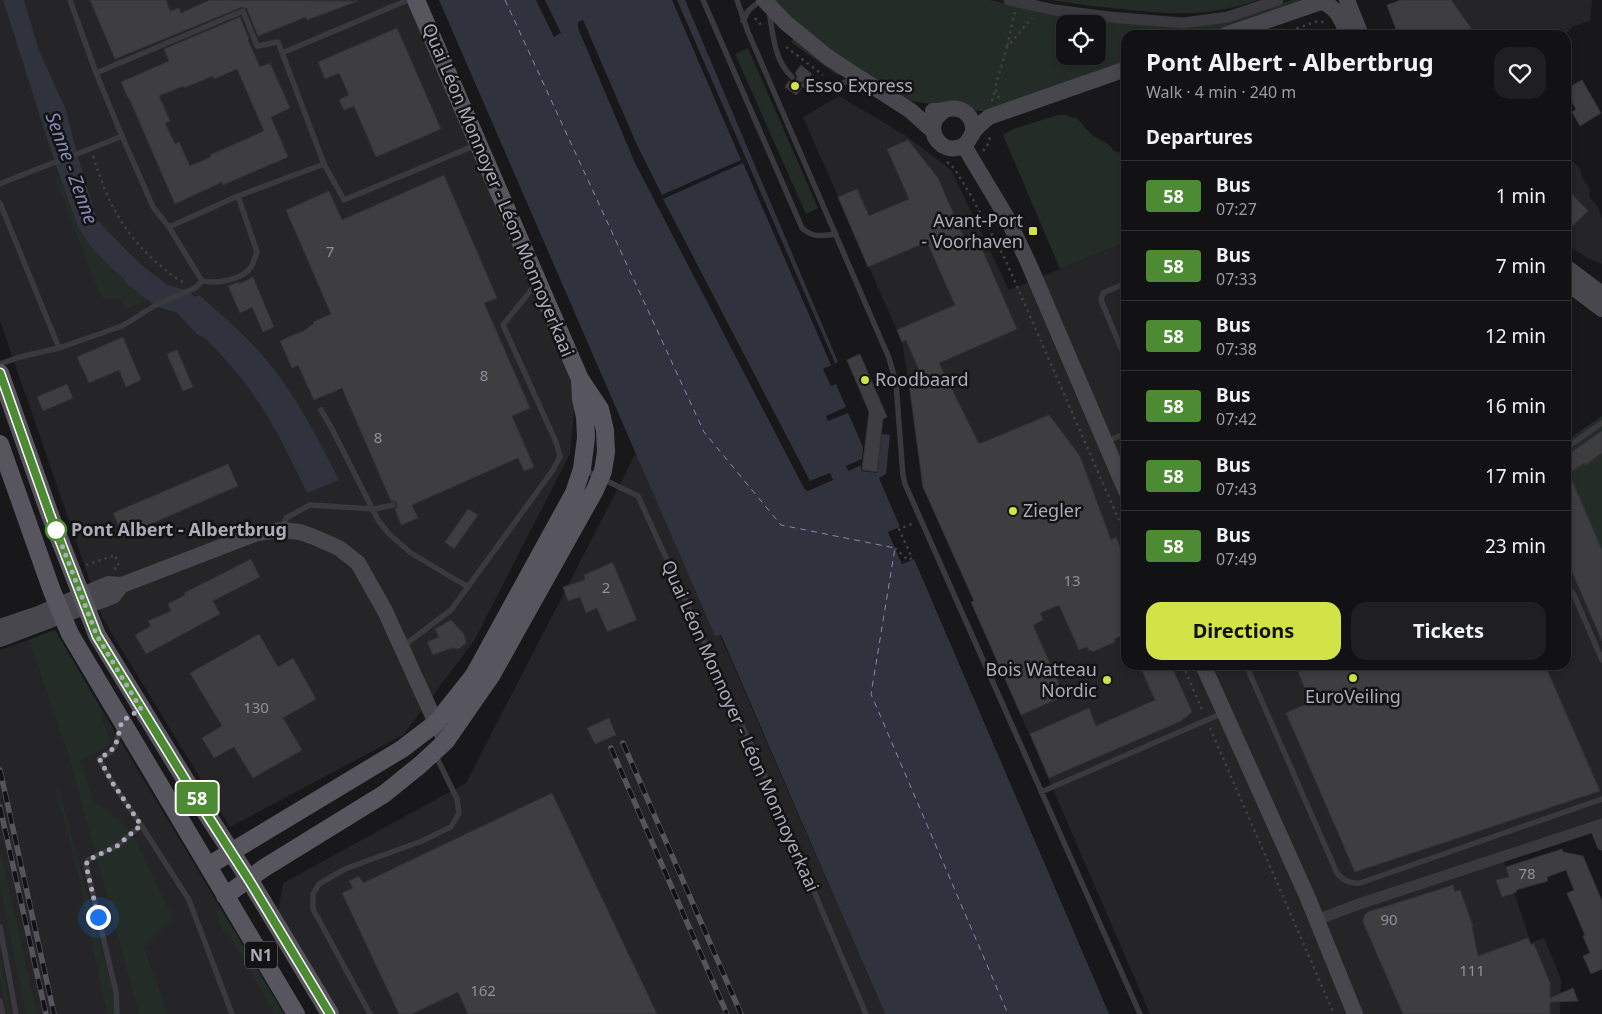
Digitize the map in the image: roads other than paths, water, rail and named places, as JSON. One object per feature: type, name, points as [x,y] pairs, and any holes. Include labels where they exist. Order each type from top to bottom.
[{"type":"main road","name":"Quai Léon Monnoyer - Léon Monnoyerkaai","points":[[416,0],[580,379]]},
{"type":"main road","points":[[1348,0],[1359,30]]},
{"type":"main road","points":[[1240,30],[1324,1],[1338,13],[1346,30]]},
{"type":"main road","points":[[764,2],[828,58],[911,111],[933,131],[941,145],[968,152]]},
{"type":"main road","points":[[974,131],[1121,71]]},
{"type":"main road","points":[[933,131],[937,116],[949,108],[956,108],[991,124]]},
{"type":"main road","points":[[911,111],[943,111]]},
{"type":"main road","points":[[968,115],[974,131],[970,139],[968,152],[1006,216],[1024,254],[1121,479]]},
{"type":"main road","points":[[1571,271],[1602,294]]},
{"type":"main road","points":[[1571,286],[1602,309]]},
{"type":"main road","name":"N1","points":[[0,373],[50,515],[97,636],[131,715],[208,866],[296,1014]]},
{"type":"main road","points":[[208,866],[402,749],[436,723],[474,675],[574,493],[582,468],[586,438],[585,417],[580,400],[580,379]]},
{"type":"main road","points":[[225,896],[264,868],[384,794],[440,747],[491,676],[595,490],[603,472],[606,452],[605,430],[600,409],[580,379]]},
{"type":"main road","name":"N1","points":[[0,444],[52,591],[70,634],[230,852],[330,1014]]},
{"type":"main road","points":[[0,639],[105,592],[108,584],[122,585],[257,533],[282,530],[300,532],[339,548],[358,563],[385,611],[436,723],[440,747]]},
{"type":"main road","points":[[0,627],[105,592]]},
{"type":"main road","points":[[1205,670],[1317,920],[1355,1014]]},
{"type":"street","points":[[1014,1],[1109,18],[1183,22],[1228,17],[1278,0]]},
{"type":"street","points":[[1317,920],[1349,907],[1598,826],[1602,844]]},
{"type":"lane","points":[[70,0],[96,73],[153,207],[169,227],[202,281],[212,283],[238,277],[251,268],[257,252],[238,196]]},
{"type":"lane","points":[[282,53],[408,0]]},
{"type":"lane","points":[[703,0],[802,228],[809,235],[824,236],[836,234]]},
{"type":"lane","points":[[737,0],[744,21],[884,344],[896,383],[904,484],[1140,1014]]},
{"type":"lane","points":[[744,21],[748,11],[764,2],[779,59],[785,70],[792,77]]},
{"type":"lane","points":[[96,73],[243,11],[257,46],[278,42],[324,164],[344,200],[478,144]]},
{"type":"lane","points":[[804,85],[859,79]]},
{"type":"lane","points":[[0,184],[122,136]]},
{"type":"lane","points":[[169,227],[238,196],[324,164]]},
{"type":"lane","points":[[0,203],[59,348]]},
{"type":"lane","points":[[0,364],[20,357],[59,348],[122,326],[156,305],[195,288],[202,281]]},
{"type":"lane","points":[[402,647],[451,610],[553,470],[560,456],[556,442],[503,325],[538,282]]},
{"type":"lane","points":[[1121,285],[1104,293],[1101,300],[1121,348]]},
{"type":"lane","points":[[321,410],[378,520],[411,553],[468,587]]},
{"type":"lane","points":[[1571,445],[1602,423]]},
{"type":"lane","points":[[1105,442],[1121,435]]},
{"type":"lane","name":"Quai Léon Monnoyer - Léon Monnoyerkaai","points":[[582,468],[638,496],[762,769],[866,1014]]},
{"type":"lane","points":[[282,530],[286,518],[310,504],[374,509],[393,505]]},
{"type":"lane","points":[[1571,592],[1602,660]]},
{"type":"lane","points":[[1248,670],[1337,874],[1346,881],[1355,884],[1360,883],[1602,799]]},
{"type":"lane","points":[[1041,792],[1224,713]]},
{"type":"lane","points":[[131,715],[114,749],[99,758],[112,782],[189,900],[232,1014]]},
{"type":"lane","points":[[370,1014],[313,909],[313,894],[319,884],[345,869],[422,841],[451,827],[459,813],[457,799],[440,747]]},
{"type":"lane","points":[[117,1014],[116,992],[86,865],[88,860],[117,846],[141,825]]},
{"type":"lane","points":[[0,927],[16,1014]]},
{"type":"lane","points":[[0,1001],[3,1014]]},
{"type":"water","points":[[3,0],[24,0],[38,48],[66,110],[97,220],[130,254],[159,280],[173,289],[150,300],[111,268],[91,247],[78,227],[54,160]]},
{"type":"water","points":[[439,0],[685,0],[838,362],[823,369],[831,386],[836,384],[846,407],[826,416],[828,421],[848,413],[863,447],[862,459],[846,466],[848,471],[861,465],[861,471],[877,473],[882,434],[890,435],[886,474],[879,478],[900,527],[888,532],[902,564],[914,559],[1109,1014],[885,1014],[721,635],[715,636]]},
{"type":"water","points":[[199,295],[247,338],[279,376],[311,426],[339,480],[307,493],[282,443],[254,395],[224,358],[171,307]]},
{"type":"waterway","name":"Senne - Zenne","points":[[136,276],[161,295],[183,302],[205,325]]},
{"type":"railway","points":[[623,743],[741,1014]]},
{"type":"railway","points":[[611,748],[727,1014]]},
{"type":"railway","points":[[0,770],[54,1014]]},
{"type":"railway","points":[[0,807],[46,1014]]},
{"type":"place","name":"Esso Express","points":[[795,86]]},
{"type":"place","name":"Avant-Port - Voorhaven","points":[[1033,231]]},
{"type":"place","name":"Roodbaard","points":[[865,380]]},
{"type":"place","name":"Ziegler","points":[[1013,511]]},
{"type":"place","name":"Pont Albert - Albertbrug","points":[[56,530]]},
{"type":"place","name":"EuroVeiling","points":[[1353,678]]},
{"type":"place","name":"Bois Watteau Nordic","points":[[1107,680]]}]
